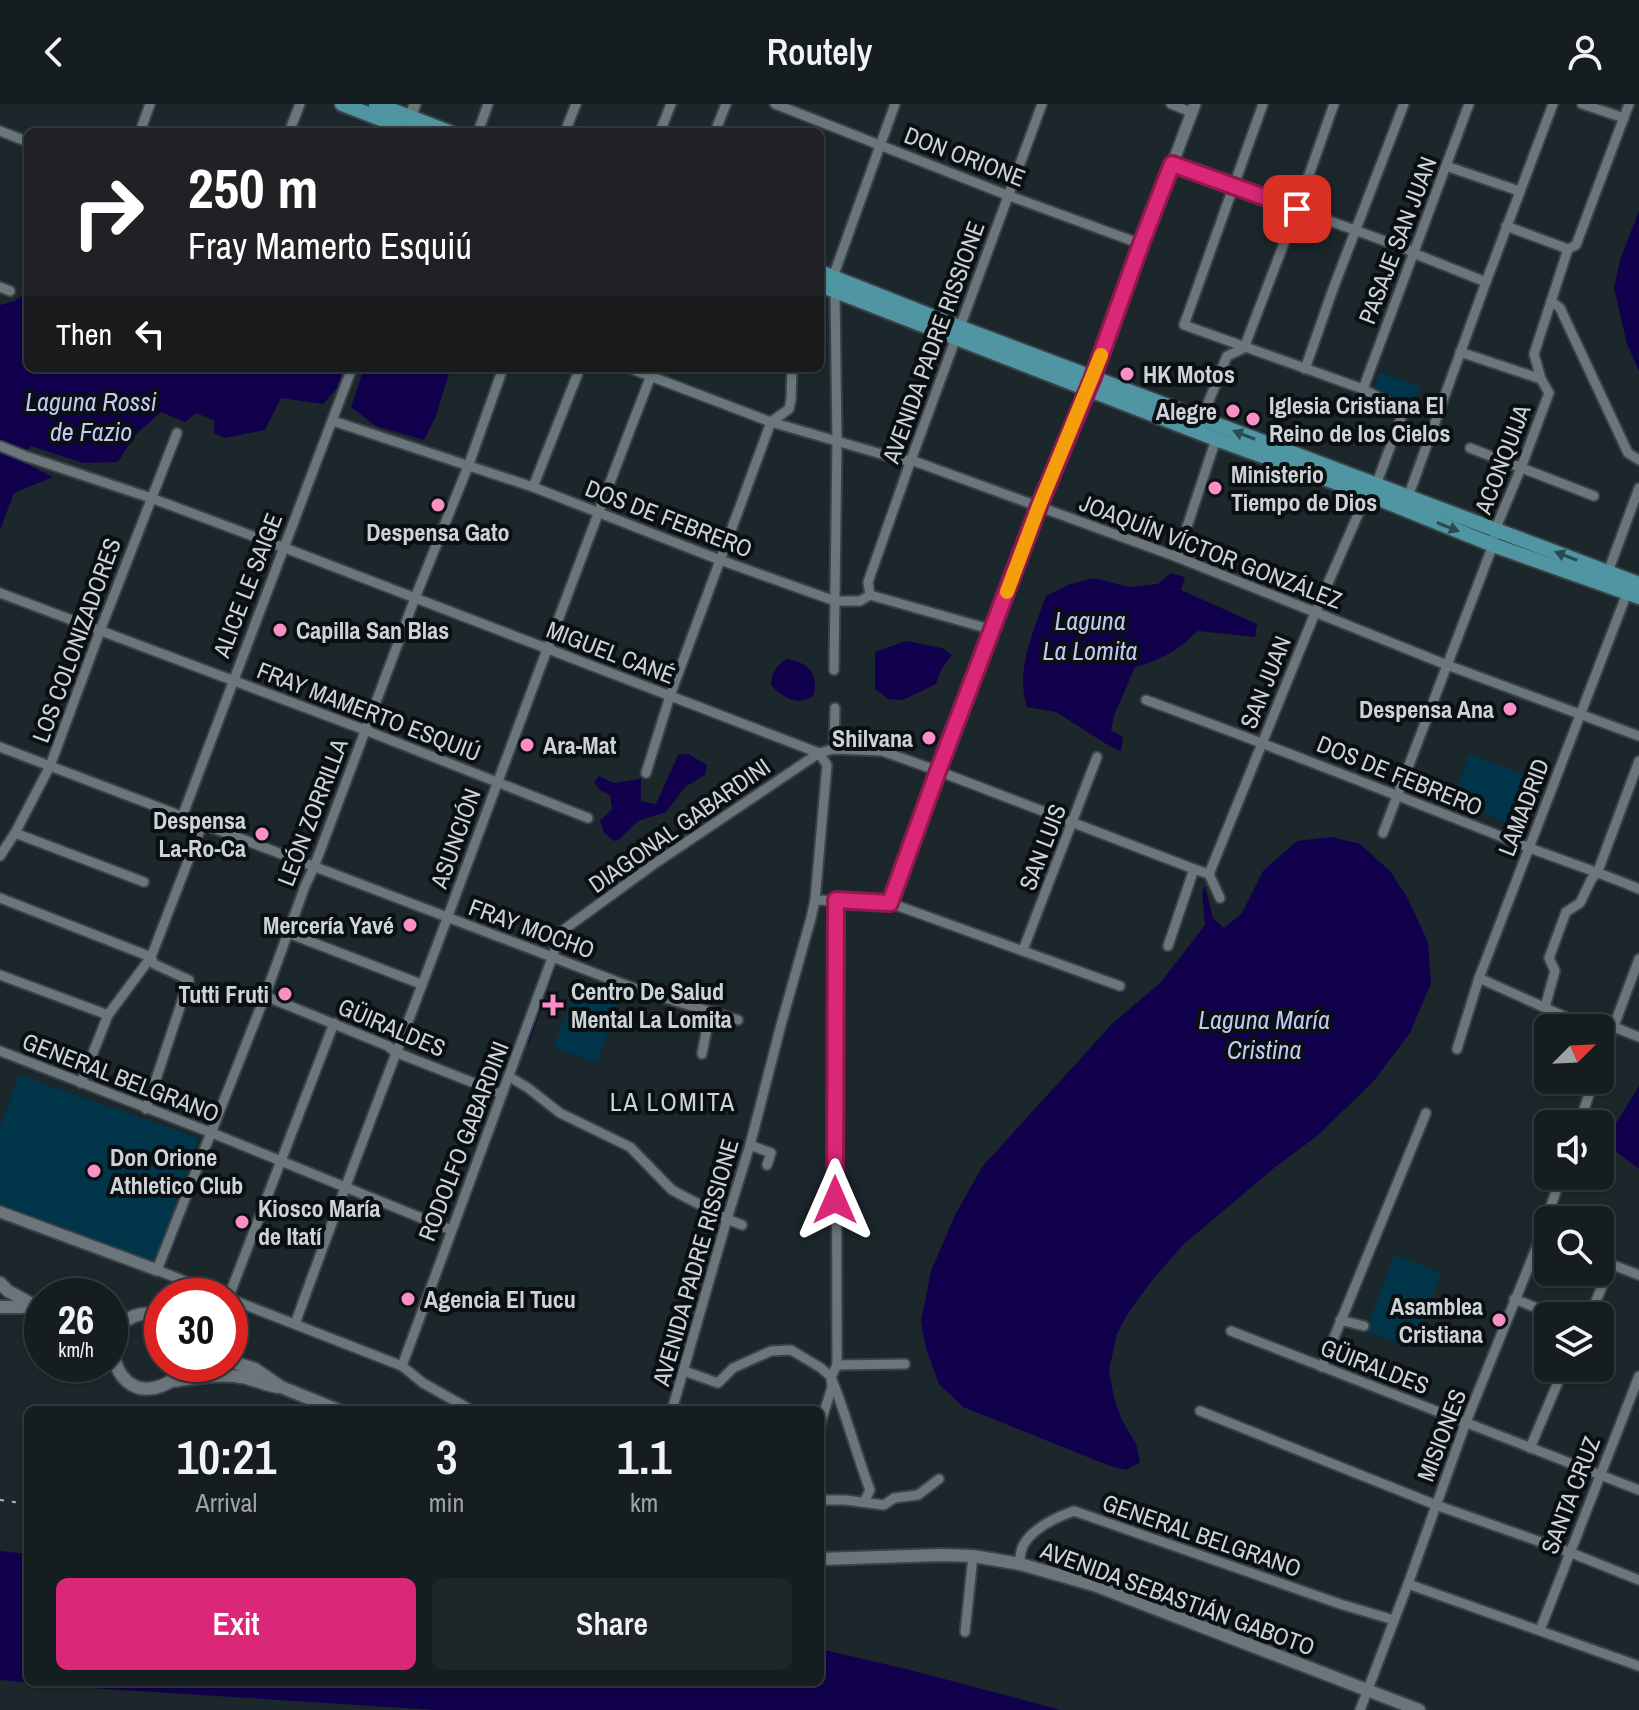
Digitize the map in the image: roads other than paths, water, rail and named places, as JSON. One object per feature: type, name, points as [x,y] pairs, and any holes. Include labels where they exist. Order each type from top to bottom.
[{"type":"main road","points":[[342,104],[412,120]]},
{"type":"main road","points":[[376,104],[436,128]]},
{"type":"main road","points":[[827,281],[1090,383],[1216,439],[1372,489],[1408,497],[1494,537],[1634,589]]},
{"type":"main road","points":[[1090,383],[1202,418],[1372,489],[1420,515],[1608,572],[1634,589]]},
{"type":"main road","points":[[0,1283],[24,1300]]},
{"type":"main road","points":[[0,1307],[24,1308]]},
{"type":"main road","points":[[248,1367],[281,1387],[328,1406]]},
{"type":"main road","points":[[248,1379],[281,1387]]},
{"type":"main road","points":[[128,1380],[145,1387],[169,1382]]},
{"type":"main road","name":"AVENIDA SEBASTIÁN GABOTO","points":[[824,1559],[940,1555],[973,1556],[1020,1564],[1094,1585],[1419,1710]]},
{"type":"street","points":[[141,128],[150,104]]},
{"type":"street","points":[[291,128],[300,104]]},
{"type":"street","points":[[479,128],[488,104]]},
{"type":"street","points":[[567,128],[576,104]]},
{"type":"street","points":[[662,128],[671,104]]},
{"type":"street","points":[[717,128],[726,104]]},
{"type":"street","name":"DON ORIONE","points":[[775,104],[1141,244]]},
{"type":"street","points":[[834,670],[837,442],[827,281],[895,104]]},
{"type":"street","name":"AVENIDA PADRE RISSIONE","points":[[870,595],[868,582],[1042,104]]},
{"type":"street","points":[[890,903],[1193,108],[1171,104]]},
{"type":"street","points":[[1263,104],[1184,325],[1363,389],[1397,407],[1401,418],[1372,489]]},
{"type":"street","points":[[1177,557],[1216,439],[1202,418],[1227,356],[1244,348],[1334,104]]},
{"type":"street","points":[[1305,369],[1404,104]]},
{"type":"street","name":"PASAJE SAN JUAN","points":[[1363,389],[1469,104]]},
{"type":"street","points":[[1420,515],[1408,497],[1553,104]]},
{"type":"street","points":[[1582,104],[1624,118]]},
{"type":"street","name":"ACONQUIJA","points":[[1383,833],[1549,393],[1541,379],[1534,354],[1568,249],[1576,245],[1629,104]]},
{"type":"street","points":[[0,131],[24,140]]},
{"type":"street","points":[[1172,164],[1407,249],[1486,282]]},
{"type":"street","points":[[1446,166],[1519,191]]},
{"type":"street","points":[[1506,226],[1568,249]]},
{"type":"street","points":[[1551,301],[1560,308],[1628,453],[1639,460]]},
{"type":"street","points":[[1460,352],[1541,379]]},
{"type":"street","name":"ALICE LE SAIGE","points":[[182,817],[351,372]]},
{"type":"street","name":"LEÓN ZORRILLA","points":[[157,1270],[265,996],[502,372]]},
{"type":"street","points":[[533,487],[578,372]]},
{"type":"street","name":"JOAQUÍN VÍCTOR GONZÁLEZ","points":[[653,372],[771,422],[911,460],[1039,506],[1177,557],[1447,665],[1639,736]]},
{"type":"street","name":"ASUNCIÓN","points":[[295,1324],[597,513],[653,372]]},
{"type":"street","points":[[646,773],[670,696],[771,422],[789,409],[792,372]]},
{"type":"street","name":"DOS DE FEBRERO","points":[[333,421],[469,464],[835,601],[860,601],[870,595],[993,630]]},
{"type":"street","name":"LOS COLONIZADORES","points":[[0,856],[50,766],[177,433]]},
{"type":"street","name":"MIGUEL CANÉ","points":[[0,446],[285,548],[819,753]]},
{"type":"street","points":[[1470,448],[1594,496]]},
{"type":"street","points":[[1608,572],[1639,488]]},
{"type":"street","name":"SAN JUAN","points":[[1209,874],[1315,613],[1372,489]]},
{"type":"street","name":"LAMADRID","points":[[1457,1049],[1479,978],[1580,713],[1634,589]]},
{"type":"street","name":"FRAY MAMERTO ESQUIÚ","points":[[0,593],[365,730],[588,818]]},
{"type":"street","name":"DOS DE FEBRERO","points":[[1146,700],[1639,889]]},
{"type":"street","points":[[834,749],[835,708]]},
{"type":"street","name":"FRAY MOCHO","points":[[0,747],[639,990],[738,1020]]},
{"type":"street","points":[[819,753],[834,749],[882,751],[938,771],[1209,874],[1220,898]]},
{"type":"street","name":"AVENIDA PADRE RISSIONE","points":[[673,1406],[750,1145],[815,900],[827,765],[819,753]]},
{"type":"street","name":"DIAGONAL GABARDINI","points":[[562,931],[654,864],[819,753]]},
{"type":"street","name":"SAN LUIS","points":[[1023,950],[1097,757]]},
{"type":"street","points":[[1545,1007],[1555,971],[1549,958],[1566,912],[1580,903],[1598,871],[1639,761]]},
{"type":"street","points":[[81,1083],[108,1015],[151,957],[202,825]]},
{"type":"street","points":[[15,833],[144,882]]},
{"type":"street","points":[[1168,946],[1194,869]]},
{"type":"street","points":[[0,898],[151,957],[154,964],[189,980],[146,1109]]},
{"type":"street","points":[[815,900],[890,903],[1120,986]]},
{"type":"street","points":[[824,1412],[832,1387],[831,1377],[837,1365],[836,900]]},
{"type":"street","name":"RODOLFO GABARDINI","points":[[402,1366],[562,931]]},
{"type":"street","points":[[288,933],[421,984]]},
{"type":"street","points":[[1614,1018],[1639,959]]},
{"type":"street","points":[[0,975],[108,1015]]},
{"type":"street","points":[[1479,978],[1560,1014]]},
{"type":"street","name":"GÜIRALDES","points":[[265,996],[502,1094]]},
{"type":"street","points":[[702,1054],[710,1012]]},
{"type":"street","points":[[237,1278],[334,1023]]},
{"type":"street","points":[[1614,1033],[1639,1037]]},
{"type":"street","name":"GENERAL BELGRANO","points":[[0,1051],[451,1230]]},
{"type":"street","points":[[510,1077],[560,1113],[630,1147],[672,1190],[742,1225]]},
{"type":"street","points":[[1322,1367],[1426,1113]]},
{"type":"street","points":[[750,1145],[771,1153],[767,1165]]},
{"type":"street","points":[[0,1212],[177,1278]]},
{"type":"street","name":"MISIONES","points":[[1360,1710],[1466,1422],[1514,1299],[1534,1258]]},
{"type":"street","points":[[1614,1265],[1639,1275]]},
{"type":"street","points":[[1514,1299],[1534,1307]]},
{"type":"street","points":[[248,1305],[402,1366],[423,1383],[464,1406]]},
{"type":"street","points":[[1340,1320],[1364,1326]]},
{"type":"street","name":"GÜIRALDES","points":[[1231,1331],[1639,1490]]},
{"type":"street","points":[[684,1371],[718,1383],[733,1368],[771,1351],[791,1350],[821,1368],[831,1377],[870,1490],[864,1502]]},
{"type":"street","points":[[837,1365],[905,1364]]},
{"type":"street","name":"SANTA CRUZ","points":[[1540,1630],[1639,1376]]},
{"type":"street","points":[[1530,1448],[1558,1382]]},
{"type":"street","points":[[1200,1411],[1436,1505],[1639,1580]]},
{"type":"street","points":[[824,1500],[884,1505],[894,1498],[918,1495],[939,1479]]},
{"type":"street","name":"GENERAL BELGRANO","points":[[1020,1564],[1024,1542],[1052,1518],[1074,1511],[1394,1620]]},
{"type":"street","points":[[965,1632],[973,1556]]},
{"type":"street","points":[[1408,1584],[1639,1666]]},
{"type":"water","points":[[1639,211],[1639,371],[1627,344],[1614,288],[1620,260]]},
{"type":"water","name":"Laguna Rossi de Fazio","points":[[24,294],[24,372],[343,372],[337,388],[323,404],[281,398],[265,430],[225,438],[214,433],[215,421],[196,413],[185,422],[161,412],[135,435],[118,462],[83,463],[31,446],[19,460],[53,477],[14,493],[0,530],[0,305],[15,301]]},
{"type":"water","points":[[363,372],[450,372],[435,418],[424,440],[376,426],[351,407]]},
{"type":"water","name":"Laguna La Lomita","points":[[1171,573],[1185,577],[1181,590],[1257,624],[1255,637],[1198,631],[1169,654],[1135,667],[1111,730],[1123,737],[1121,751],[1056,712],[1027,707],[1023,679],[1025,665],[1046,596],[1068,585],[1093,578],[1130,587],[1158,584]]},
{"type":"water","points":[[906,641],[942,648],[952,655],[942,668],[936,684],[903,700],[888,699],[875,689],[875,652]]},
{"type":"water","points":[[787,659],[806,666],[813,675],[814,695],[808,699],[791,699],[771,685],[775,670]]},
{"type":"water","points":[[688,754],[707,765],[705,775],[685,787],[666,812],[638,821],[620,839],[614,841],[604,833],[600,821],[612,809],[610,795],[600,790],[594,782],[599,776],[614,783],[641,779],[641,801],[656,804],[678,755]]},
{"type":"water","name":"Laguna María Cristina","points":[[1331,837],[1360,844],[1390,871],[1407,897],[1428,942],[1431,983],[1410,1033],[1373,1082],[1317,1136],[1184,1244],[1128,1313],[1117,1334],[1109,1370],[1114,1398],[1137,1446],[1140,1462],[1126,1470],[1110,1466],[963,1407],[939,1384],[926,1349],[921,1322],[931,1271],[955,1215],[982,1167],[1112,1024],[1161,982],[1205,925],[1202,892],[1205,886],[1213,918],[1224,928],[1242,913],[1263,871],[1297,841]]},
{"type":"water","points":[[1639,1086],[1639,1169],[1615,1151],[1614,1127]]},
{"type":"water","points":[[0,1551],[24,1554],[24,1682],[0,1680]]},
{"type":"water","points":[[824,1650],[1061,1710],[436,1710],[64,1686],[824,1686]]},
{"type":"waterway","points":[[528,1043],[554,970]]},
{"type":"railway","points":[[0,1500],[24,1503]]},
{"type":"place","name":"HK Motos","points":[[1127,374]]},
{"type":"place","name":"Alegre","points":[[1233,411]]},
{"type":"place","name":"Iglesia Cristiana El Reino de los Cielos","points":[[1253,419]]},
{"type":"place","name":"Ministerio Tiempo de Dios","points":[[1215,488]]},
{"type":"place","name":"Despensa Gato","points":[[438,505]]},
{"type":"place","name":"Capilla San Blas","points":[[280,630]]},
{"type":"place","name":"Despensa Ana","points":[[1510,709]]},
{"type":"place","name":"Shilvana","points":[[929,738]]},
{"type":"place","name":"Ara-Mat","points":[[527,745]]},
{"type":"place","name":"Despensa La-Ro-Ca","points":[[262,834]]},
{"type":"place","name":"Mercería Yavé","points":[[410,925]]},
{"type":"place","name":"Tutti Fruti","points":[[285,994]]},
{"type":"place","name":"Centro De Salud Mental La Lomita","points":[[553,1005]]},
{"type":"place","name":"Don Orione Athletico Club","points":[[94,1171]]},
{"type":"place","name":"Kiosco María de Itatí","points":[[242,1222]]},
{"type":"place","name":"Agencia El Tucu","points":[[408,1299]]},
{"type":"place","name":"Asamblea Cristiana","points":[[1499,1320]]},
{"type":"district","name":"LA LOMITA","points":[[673,1101]]}]
